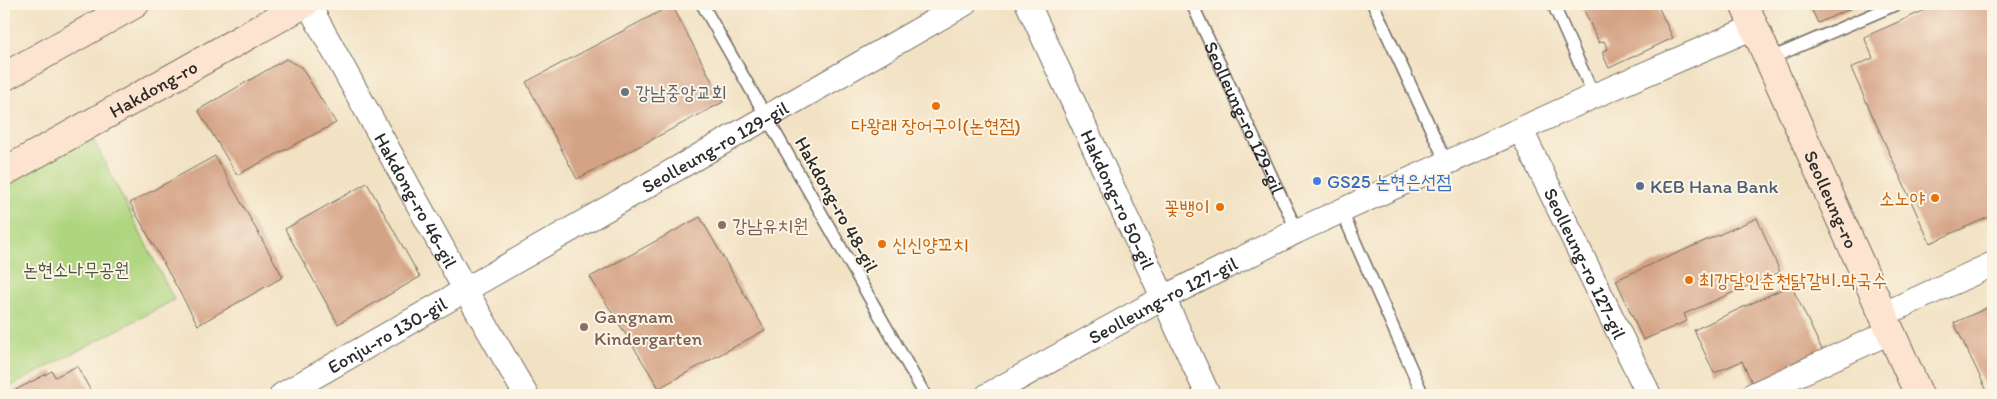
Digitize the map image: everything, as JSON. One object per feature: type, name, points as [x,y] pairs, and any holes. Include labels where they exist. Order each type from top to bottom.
[{"type":"main road","points":[[4,77],[135,4]]},
{"type":"main road","name":"Hakdong-ro","points":[[4,172],[304,4]]},
{"type":"main road","name":"Seolleung-ro","points":[[1749,15],[1919,395]]},
{"type":"street","name":"Hakdong-ro 46-gil","points":[[308,4],[466,291],[526,395]]},
{"type":"street","name":"Seolleung-ro 129-gil","points":[[466,291],[964,4]]},
{"type":"street","name":"Hakdong-ro 50-gil","points":[[1028,4],[1208,395]]},
{"type":"street","name":"Seolleung-ro 127-gil","points":[[988,395],[1163,298],[1297,231],[1594,96],[1749,15]]},
{"type":"street","name":"Seolleung-ro 127-gil","points":[[1521,130],[1649,395]]},
{"type":"street","points":[[1753,395],[1993,264]]},
{"type":"street","name":"Eonju-ro 130-gil","points":[[282,395],[466,291]]},
{"type":"lane","name":"Hakdong-ro 48-gil","points":[[702,4],[925,395]]},
{"type":"lane","name":"Seolleung-ro 129-gil","points":[[1192,4],[1297,231]]},
{"type":"lane","points":[[1374,4],[1447,164]]},
{"type":"lane","points":[[1553,4],[1594,96]]},
{"type":"lane","points":[[1768,59],[1897,4]]},
{"type":"lane","points":[[1342,212],[1423,395]]},
{"type":"green space","name":"논현소나무공원","points":[[91,135],[174,300],[4,390],[4,182]]},
{"type":"building","points":[[1581,4],[1657,4],[1673,38],[1609,68],[1603,55],[1603,51],[1608,49],[1604,41],[1599,43]]},
{"type":"building","points":[[1809,4],[1860,4],[1818,23]]},
{"type":"building","points":[[1939,4],[1993,4],[1993,215],[1930,243],[1851,68],[1873,58],[1864,37]]},
{"type":"building","name":"강남중앙교회","points":[[672,5],[723,102],[577,179],[526,82]]},
{"type":"building","points":[[286,59],[301,67],[336,123],[237,175],[198,110]]},
{"type":"building","points":[[215,156],[283,277],[198,325],[130,203]]},
{"type":"building","points":[[367,183],[420,277],[338,324],[285,229]]},
{"type":"building","points":[[700,217],[765,330],[659,388],[590,277]]},
{"type":"building","points":[[1757,218],[1780,272],[1684,314],[1687,321],[1643,340],[1616,280]]},
{"type":"building","points":[[1791,285],[1824,354],[1754,387],[1742,361],[1714,373],[1694,330]]},
{"type":"building","points":[[1993,305],[1993,390],[1988,393],[1954,323]]},
{"type":"building","points":[[77,366],[93,395],[6,395],[52,371],[55,377]]},
{"type":"place","name":"강남중앙교회","points":[[625,92]]},
{"type":"place","name":"다왕래 장어구이(논현점)","points":[[936,106]]},
{"type":"place","name":"GS25 논현은선점","points":[[1317,181]]},
{"type":"place","name":"KEB Hana Bank","points":[[1640,186]]},
{"type":"place","name":"소노야","points":[[1935,198]]},
{"type":"place","name":"꽃뱅이","points":[[1220,207]]},
{"type":"place","name":"강남유치원","points":[[722,225]]},
{"type":"place","name":"신신양꼬치","points":[[882,244]]},
{"type":"place","name":"최강달인춘천닭갈비.막국수","points":[[1689,280]]},
{"type":"place","name":"Gangnam Kindergarten","points":[[584,327]]}]
